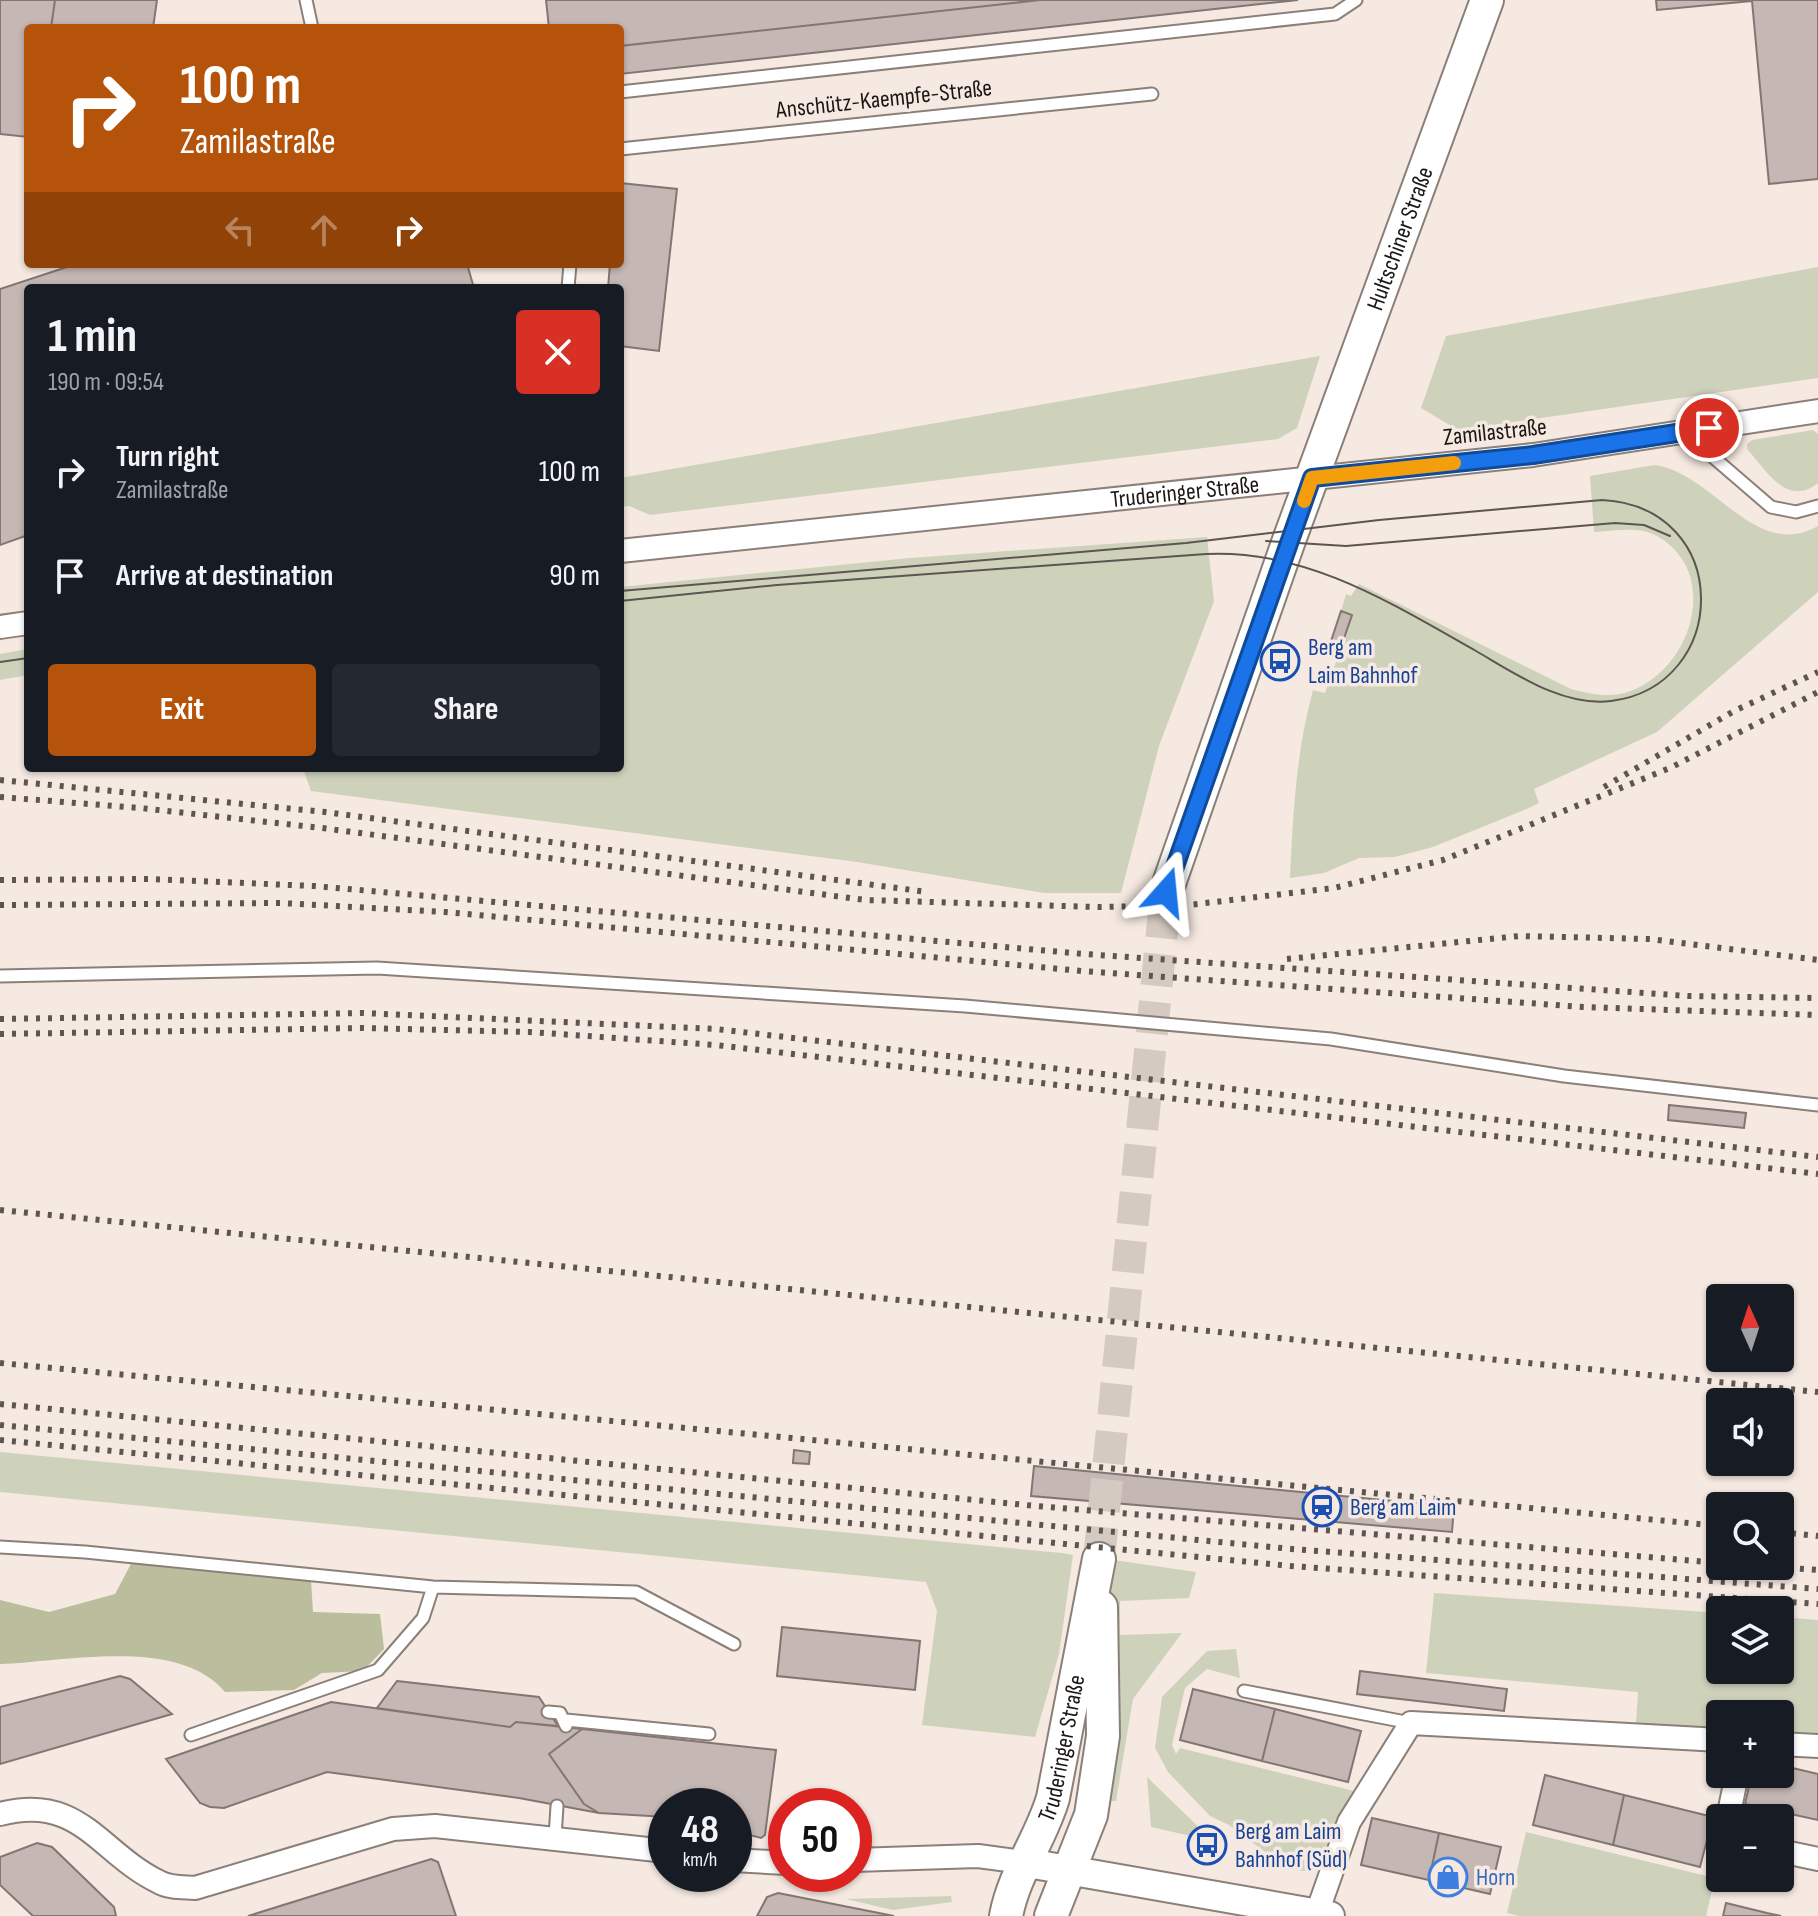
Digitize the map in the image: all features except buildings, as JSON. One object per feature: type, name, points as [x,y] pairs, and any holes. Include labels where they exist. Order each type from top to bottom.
[{"type":"main road","name":"Hultschiner Straße","points":[[1312,478],[1487,0]]},
{"type":"main road","points":[[1166,892],[1312,478]]},
{"type":"main road","name":"Truderinger Straße","points":[[1006,1916],[1022,1862],[1047,1818],[1053,1798],[1087,1607],[1097,1569],[1102,1610],[1103,1736],[1091,1815],[1051,1916]]},
{"type":"street","name":"Zamilastraße","points":[[1312,478],[1533,455],[1818,411]]},
{"type":"street","name":"Truderinger Straße","points":[[624,551],[1042,510],[1312,478]]},
{"type":"street","points":[[0,627],[24,624]]},
{"type":"street","points":[[872,1859],[978,1856],[1324,1914],[1349,1822],[1411,1723],[1706,1739]]},
{"type":"street","points":[[1794,1745],[1818,1746]]},
{"type":"street","points":[[0,1814],[18,1809],[48,1811],[83,1824],[161,1884],[195,1888],[393,1829],[435,1826],[648,1849]]},
{"type":"street","points":[[1794,1854],[1818,1859]]},
{"type":"lane","points":[[306,0],[311,24]]},
{"type":"lane","points":[[624,92],[1335,14],[1356,0]]},
{"type":"lane","name":"Anschütz-Kaempfe-Straße","points":[[624,149],[1152,94]]},
{"type":"lane","points":[[1683,431],[1771,507],[1796,512],[1818,506]]},
{"type":"lane","points":[[0,976],[377,968],[950,1005],[1331,1039],[1564,1076],[1818,1105]]},
{"type":"lane","points":[[0,1547],[85,1552],[433,1587],[636,1592],[734,1644]]},
{"type":"lane","points":[[191,1735],[378,1670],[423,1618],[433,1587]]},
{"type":"lane","points":[[1244,1691],[1411,1723]]},
{"type":"lane","points":[[548,1712],[560,1713],[566,1723],[709,1734]]},
{"type":"lane","points":[[555,1837],[557,1806]]},
{"type":"green space","points":[[1818,267],[1818,378],[1458,430],[1421,408],[1446,336]]},
{"type":"green space","points":[[1320,356],[1297,428],[1278,439],[650,515],[624,507],[624,477]]},
{"type":"green space","points":[[1813,430],[1818,434],[1818,483],[1807,490],[1787,489],[1778,483],[1747,449],[1747,444],[1752,440]]},
{"type":"green space","points":[[1654,465],[1675,471],[1734,512],[1774,533],[1795,534],[1818,526],[1818,592],[1657,732],[1534,789],[1539,803],[1433,847],[1395,857],[1359,858],[1324,873],[1290,878],[1294,807],[1303,737],[1313,690],[1325,693],[1352,616],[1341,611],[1346,594],[1351,596],[1359,584],[1571,689],[1614,695],[1644,684],[1665,668],[1680,647],[1690,623],[1693,598],[1689,574],[1677,552],[1655,535],[1633,530],[1594,532],[1590,476]]},
{"type":"green space","points":[[1207,537],[1214,601],[1159,746],[1121,893],[1044,893],[857,862],[311,791],[304,772],[624,772],[624,587],[910,558]]},
{"type":"green space","points":[[24,650],[24,676],[0,680],[0,654]]},
{"type":"green space","points":[[0,1452],[1073,1555],[1059,1654],[1035,1737],[922,1725],[937,1611],[926,1582],[0,1492]]},
{"type":"green space","points":[[1107,1559],[1196,1572],[1189,1598],[1120,1601],[1120,1635],[1182,1633],[1133,1699],[1116,1801],[1107,1801]]},
{"type":"green space","points":[[132,1562],[311,1580],[313,1612],[380,1614],[384,1649],[363,1671],[322,1673],[294,1690],[225,1692],[205,1675],[179,1664],[150,1658],[87,1657],[0,1664],[0,1600],[49,1612],[115,1594]]},
{"type":"green space","points":[[1434,1593],[1706,1612],[1706,1684],[1794,1684],[1794,1618],[1818,1620],[1818,1734],[1794,1733],[1794,1700],[1706,1700],[1706,1727],[1636,1723],[1638,1692],[1426,1673]]},
{"type":"green space","points":[[1236,1649],[1240,1678],[1207,1669],[1185,1688],[1172,1745],[1176,1754],[1180,1748],[1358,1792],[1316,1870],[1301,1871],[1280,1863],[1229,1825],[1210,1816],[1168,1772],[1155,1748],[1162,1697],[1207,1651]]},
{"type":"green space","points":[[1147,1777],[1213,1841],[1151,1827]]},
{"type":"green space","points":[[1526,1832],[1706,1876],[1706,1892],[1712,1892],[1706,1916],[1519,1916],[1507,1913]]},
{"type":"green space","points":[[951,1896],[952,1902],[893,1910],[846,1899]]},
{"type":"tunnel","points":[[1099,1559],[1166,892]]},
{"type":"tram line","points":[[624,591],[1186,543],[1379,520],[1602,500],[1645,510],[1676,532],[1694,563],[1701,598],[1696,633],[1679,664],[1650,688],[1611,701],[1593,702],[1540,687],[1412,615],[1347,583],[1278,560],[1243,555],[1206,554],[777,585],[624,601]]},
{"type":"tram line","points":[[1266,541],[1346,546],[1615,523],[1644,525],[1670,536]]},
{"type":"tram line","points":[[0,662],[24,659]]},
{"type":"railway","points":[[1604,787],[1734,711],[1818,672]]},
{"type":"railway","points":[[0,797],[140,808],[322,828],[865,900],[1098,907],[1189,905],[1334,888],[1443,860],[1670,768],[1818,692]]},
{"type":"railway","points":[[0,780],[325,812],[927,892]]},
{"type":"railway","points":[[0,880],[149,879],[314,886],[1084,954],[1688,996],[1818,998]]},
{"type":"railway","points":[[0,905],[281,903],[445,912],[1082,971],[1583,1007],[1818,1015]]},
{"type":"railway","points":[[1287,959],[1520,936],[1650,939],[1818,960]]},
{"type":"railway","points":[[0,1019],[363,1013],[716,1029],[1818,1157]]},
{"type":"railway","points":[[0,1034],[361,1028],[530,1032],[716,1045],[1818,1174]]},
{"type":"railway","points":[[0,1210],[1818,1392]]},
{"type":"railway","points":[[0,1363],[1706,1525]]},
{"type":"railway","points":[[0,1404],[1036,1506],[1706,1562]]},
{"type":"railway","points":[[0,1425],[1292,1549],[1818,1589]]},
{"type":"railway","points":[[0,1440],[1291,1566],[1818,1604]]},
{"type":"railway","points":[[1794,1533],[1818,1536]]},
{"type":"railway","points":[[1794,1568],[1818,1570]]},
{"type":"slow traffic","points":[[1304,501],[1312,478],[1454,463]]},
{"type":"place","name":"Berg am Laim Bahnhof","points":[[1280,661]]},
{"type":"place","name":"Berg am Laim","points":[[1322,1507]]},
{"type":"place","name":"Berg am Laim Bahnhof (Süd)","points":[[1207,1845]]},
{"type":"place","name":"Horn","points":[[1448,1877]]},
{"type":"route","points":[[1166,892],[1312,478],[1533,455],[1709,428]]}]
